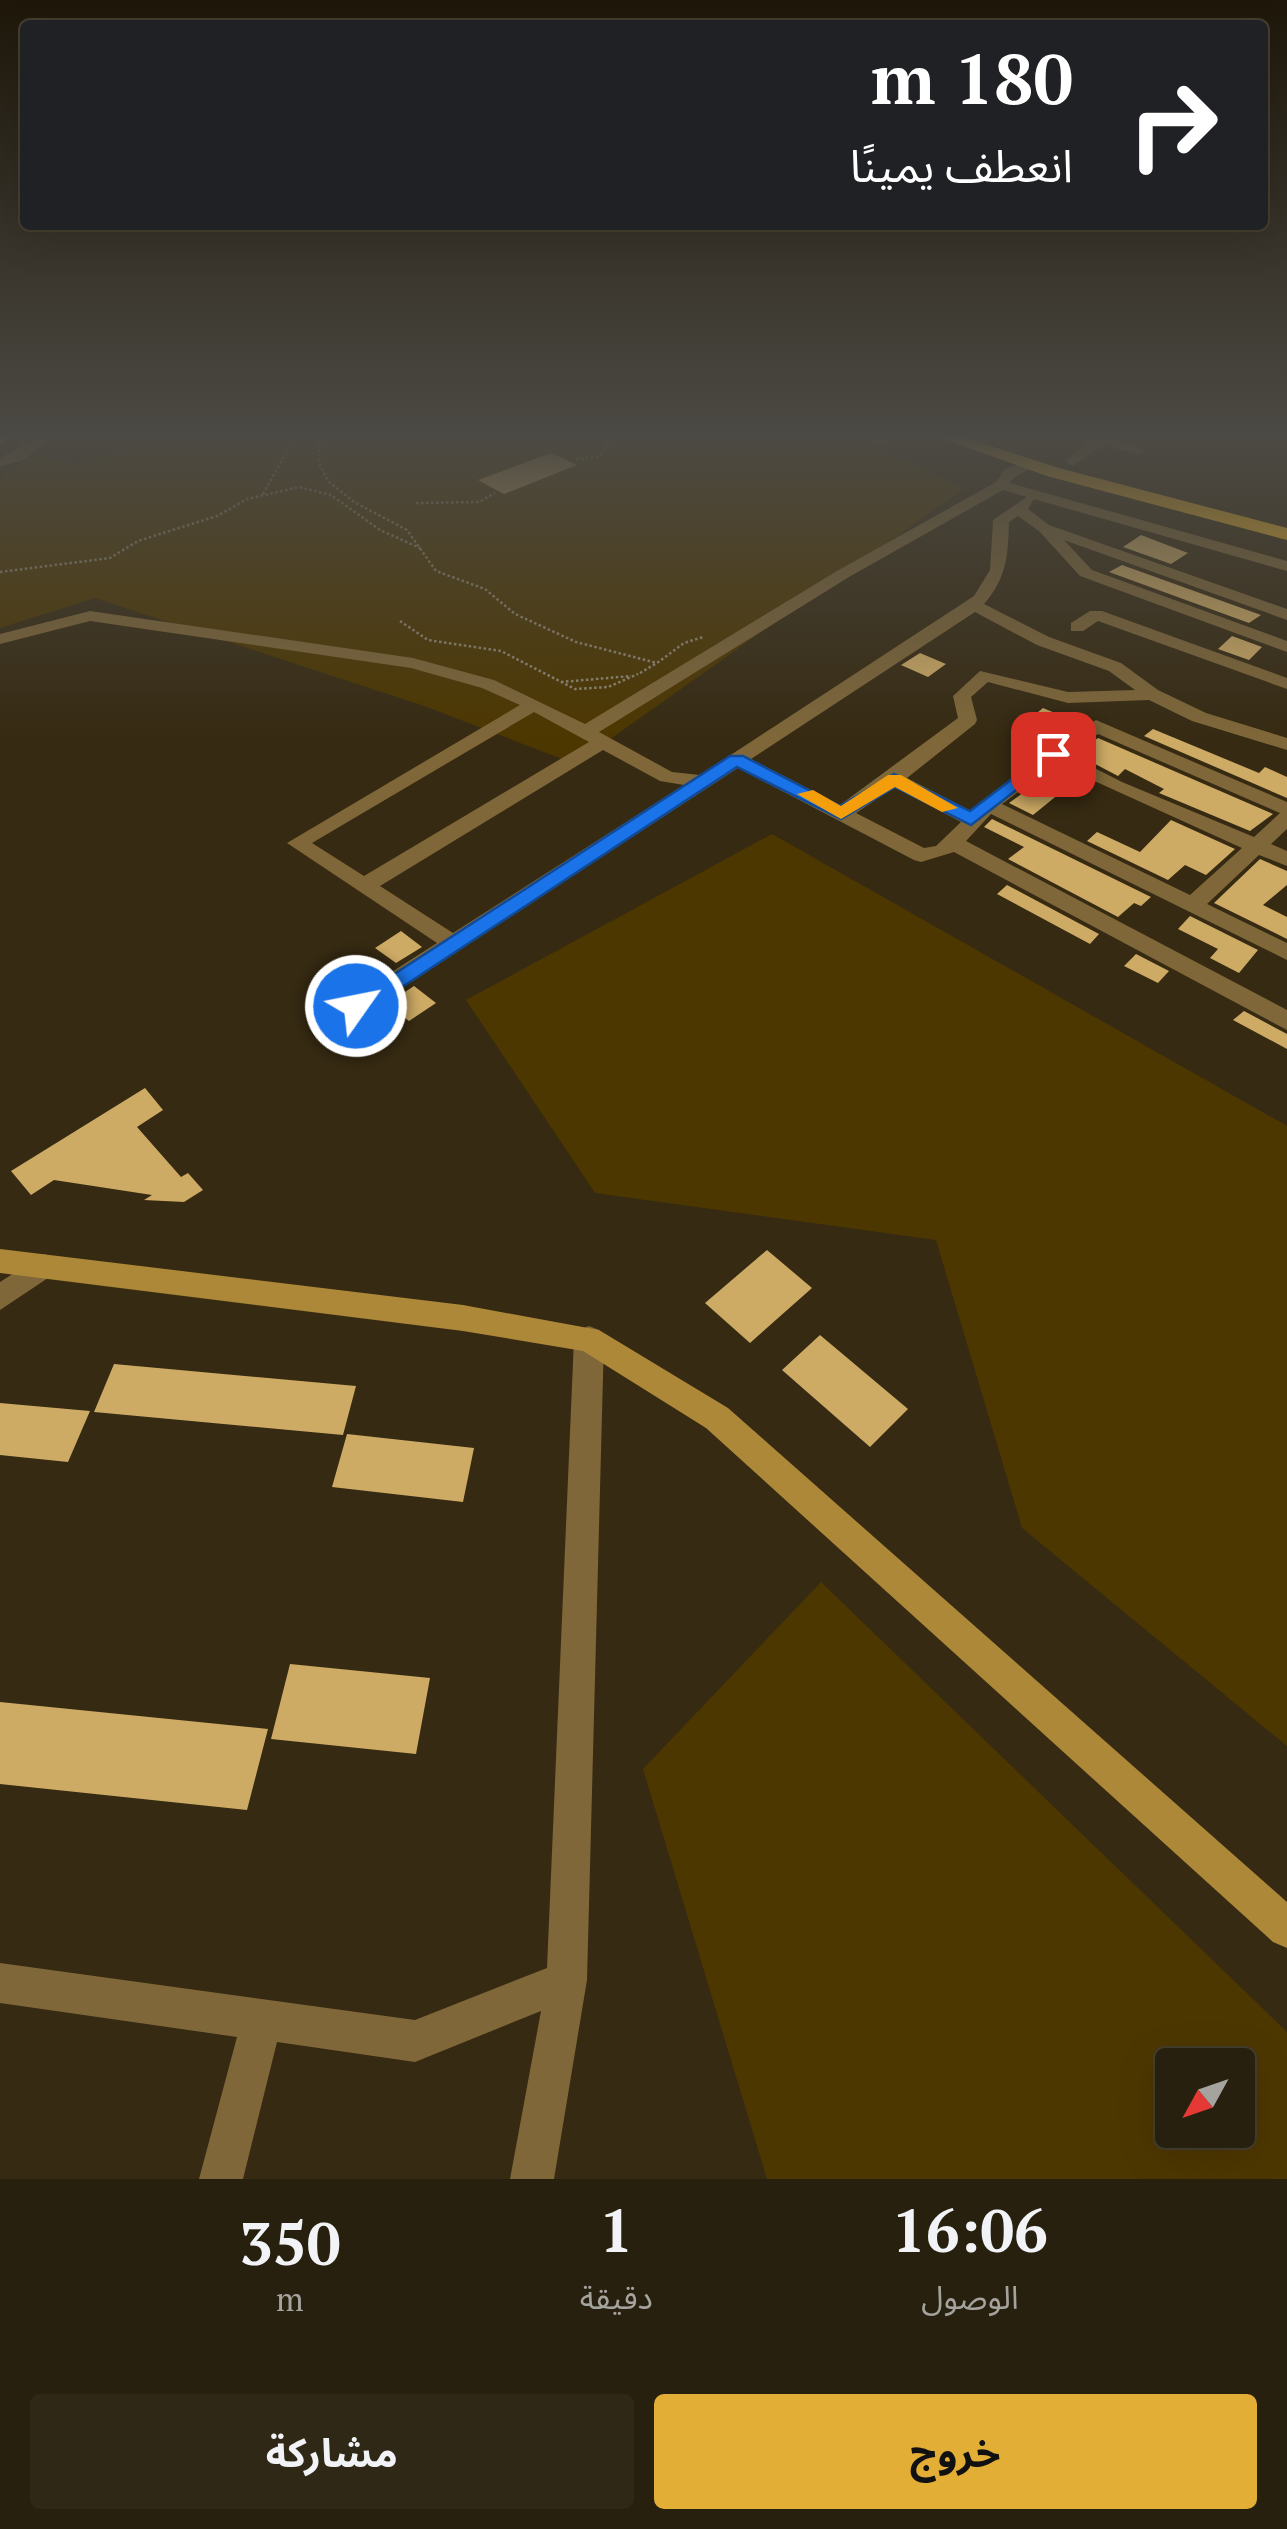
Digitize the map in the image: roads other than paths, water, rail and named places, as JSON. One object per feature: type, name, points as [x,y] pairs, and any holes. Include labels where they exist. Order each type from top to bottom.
[{"type":"main road","points":[[0,1261],[463,1318],[589,1339],[717,1418],[1287,1928]]},
{"type":"street","points":[[364,886],[732,642],[914,536]]},
{"type":"street","points":[[356,1006],[974,605],[992,590],[1000,570],[1001,536]]},
{"type":"street","points":[[1051,536],[1086,573],[1287,647]]},
{"type":"street","points":[[1066,536],[1287,615]]},
{"type":"street","points":[[1178,536],[1287,566]]},
{"type":"street","points":[[1146,563],[1182,537]]},
{"type":"street","points":[[974,605],[1043,641],[1115,667],[1152,694],[1199,717],[1287,744]]},
{"type":"street","points":[[1077,628],[1096,615],[1287,684]]},
{"type":"street","points":[[0,639],[90,616],[413,663],[488,684],[534,704],[667,777],[704,781]]},
{"type":"street","points":[[841,814],[894,779],[968,720],[962,696],[986,675],[1054,699],[1095,702],[1152,694]]},
{"type":"street","points":[[453,943],[297,844],[534,704]]},
{"type":"street","points":[[736,760],[921,855],[953,843],[980,812],[1053,754],[1096,726],[1287,809]]},
{"type":"street","points":[[1053,754],[1115,786],[1287,859]]},
{"type":"street","points":[[894,779],[1193,905],[1287,952]]},
{"type":"street","points":[[1193,905],[1287,818]]},
{"type":"street","points":[[953,843],[1287,1021]]},
{"type":"street","points":[[0,1298],[44,1266]]},
{"type":"street","points":[[532,2179],[567,1980],[589,1339]]},
{"type":"street","points":[[0,1982],[416,2041],[567,1980]]},
{"type":"street","points":[[221,2179],[262,2020]]}]
